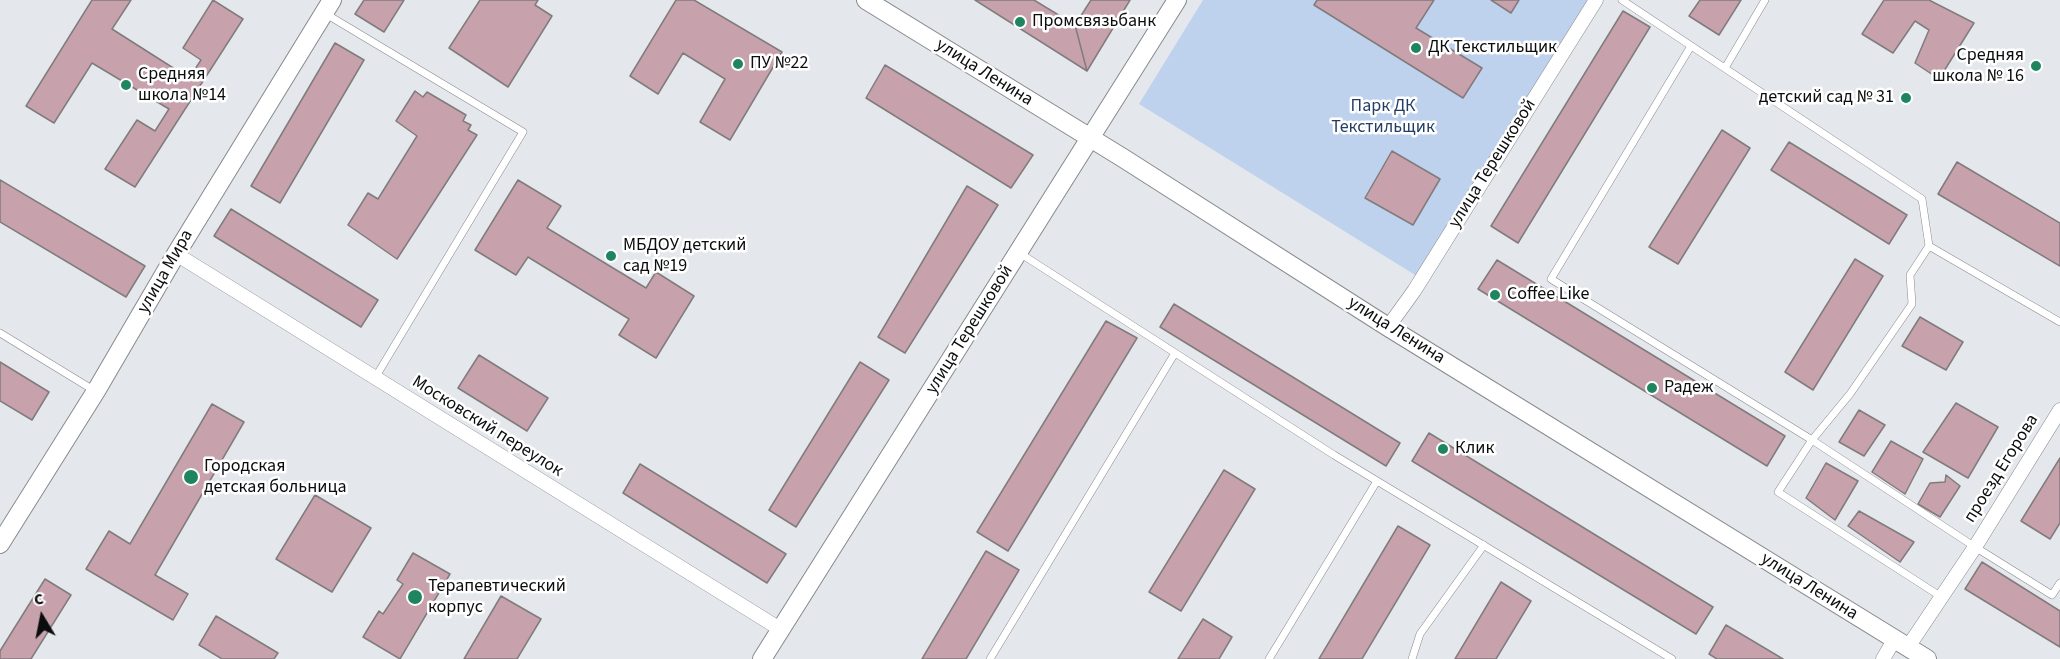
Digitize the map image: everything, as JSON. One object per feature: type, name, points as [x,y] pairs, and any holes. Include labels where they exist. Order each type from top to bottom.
[{"type":"street","name":"улица Ленина","points":[[866,0],[1388,327],[1927,659]]},
{"type":"street","name":"улица Терешковой","points":[[762,659],[1177,0]]},
{"type":"street","name":"улица Терешковой","points":[[1388,327],[1414,291],[1596,0]]},
{"type":"street","name":"улица Мира","points":[[0,544],[96,392],[176,254],[328,6]]},
{"type":"street","name":"Московский переулок","points":[[176,254],[780,629]]},
{"type":"street","name":"проезд Егорова","points":[[1882,659],[1901,643],[1940,596],[1975,547],[2060,410]]},
{"type":"lane","points":[[1622,0],[1922,199],[1929,246],[1910,275],[1912,304],[1850,394],[1812,440],[1778,492],[1940,596]]},
{"type":"lane","points":[[1725,68],[1765,0]]},
{"type":"lane","points":[[328,6],[523,132],[375,378]]},
{"type":"lane","points":[[1691,46],[1551,279],[1812,440],[2060,600]]},
{"type":"lane","points":[[1929,246],[2060,322]]},
{"type":"lane","points":[[1018,252],[1377,481],[1672,659]]},
{"type":"lane","points":[[0,333],[96,392]]},
{"type":"lane","points":[[990,659],[1175,353]]},
{"type":"lane","points":[[1269,659],[1377,481]]},
{"type":"lane","points":[[1412,659],[1420,634],[1484,545]]},
{"type":"lane","points":[[2052,595],[2060,583]]},
{"type":"green space","name":"Парк ДК Текстильщик","points":[[1203,0],[1593,0],[1420,278],[1139,104]]},
{"type":"building","points":[[92,0],[131,0],[112,29],[189,78],[201,60],[183,48],[213,0],[243,19],[135,187],[105,169],[137,120],[155,131],[169,109],[92,63],[54,123],[26,106]]},
{"type":"building","points":[[364,0],[404,0],[384,32],[355,14]]},
{"type":"building","points":[[480,0],[538,0],[535,5],[552,16],[508,87],[449,48]]},
{"type":"building","name":"ПУ №22","points":[[676,0],[694,0],[782,52],[730,140],[700,122],[725,79],[683,53],[658,94],[630,76]]},
{"type":"building","points":[[975,0],[1034,0],[1075,25],[1087,71]]},
{"type":"building","points":[[1091,0],[1130,0],[1087,71],[1075,25]]},
{"type":"building","name":"ДК Текстильщик","points":[[1317,0],[1434,0],[1416,28],[1482,68],[1463,98],[1314,5]]},
{"type":"building","name":"ДК Текстильщик","points":[[1491,0],[1519,0],[1511,13]]},
{"type":"building","points":[[1700,0],[1741,0],[1719,35],[1689,16]]},
{"type":"building","name":"детский сад № 31","points":[[1884,0],[1929,0],[1974,23],[1939,79],[1915,63],[1929,30],[1915,21],[1893,53],[1862,34]]},
{"type":"building","points":[[1623,11],[1650,27],[1518,243],[1491,226]]},
{"type":"building","points":[[335,43],[364,60],[280,203],[251,186]]},
{"type":"building","points":[[885,65],[1033,155],[1011,188],[866,98]]},
{"type":"building","points":[[415,91],[423,97],[427,92],[466,115],[463,121],[471,125],[468,130],[477,135],[397,259],[348,225],[368,193],[378,199],[417,136],[396,121]]},
{"type":"building","points":[[1722,130],[1750,148],[1678,264],[1649,247]]},
{"type":"building","points":[[1789,142],[1907,215],[1889,244],[1771,170]]},
{"type":"building","points":[[1392,151],[1440,179],[1413,225],[1365,198]]},
{"type":"building","points":[[1957,162],[2060,223],[2060,266],[1938,194]]},
{"type":"building","points":[[0,180],[145,266],[126,297],[0,222]]},
{"type":"building","points":[[518,180],[561,206],[547,228],[646,288],[656,272],[694,296],[656,358],[619,335],[629,319],[528,257],[516,275],[475,250]]},
{"type":"building","points":[[967,186],[998,205],[905,353],[878,337]]},
{"type":"building","points":[[231,209],[378,300],[361,327],[214,236]]},
{"type":"building","points":[[1855,259],[1883,276],[1813,390],[1785,372]]},
{"type":"building","points":[[1497,260],[1785,436],[1767,466],[1478,289]]},
{"type":"building","points":[[1174,304],[1400,443],[1386,466],[1160,327]]},
{"type":"building","points":[[1920,317],[1963,342],[1946,370],[1902,346]]},
{"type":"building","points":[[1106,321],[1137,338],[1008,551],[977,532]]},
{"type":"building","points":[[479,355],[548,398],[527,431],[458,388]]},
{"type":"building","points":[[0,362],[49,392],[32,420],[0,401]]},
{"type":"building","points":[[860,362],[889,380],[796,527],[769,510]]},
{"type":"building","points":[[1956,403],[1998,427],[1968,478],[1923,452]]},
{"type":"building","name":"Городская детская больница","points":[[212,404],[244,422],[155,575],[188,594],[173,620],[86,569],[109,531],[130,544]]},
{"type":"building","points":[[1859,410],[1885,425],[1864,456],[1839,442]]},
{"type":"building","points":[[1429,433],[1713,607],[1696,634],[1412,461]]},
{"type":"building","points":[[1891,441],[1923,459],[1905,494],[1872,472]]},
{"type":"building","points":[[2060,458],[2060,523],[2050,539],[2021,521]]},
{"type":"building","points":[[1826,463],[1858,481],[1835,520],[1806,498]]},
{"type":"building","points":[[640,464],[786,554],[767,583],[623,493]]},
{"type":"building","points":[[1224,470],[1255,489],[1181,611],[1149,592]]},
{"type":"building","points":[[1946,475],[1960,486],[1940,517],[1918,504],[1930,483],[1945,482]]},
{"type":"building","points":[[315,495],[371,528],[332,592],[276,559]]},
{"type":"building","points":[[1859,511],[1914,542],[1900,562],[1848,526]]},
{"type":"building","points":[[1398,526],[1430,545],[1362,659],[1319,659]]},
{"type":"building","points":[[986,551],[1019,570],[966,659],[922,659]]},
{"type":"building","name":"Терапевтический корпус","points":[[413,553],[450,574],[400,659],[363,637],[379,611],[383,614],[403,584],[397,580]]},
{"type":"building","points":[[1982,562],[2060,611],[2060,647],[1965,589]]},
{"type":"building","points":[[45,579],[71,595],[31,659],[0,659],[0,651]]},
{"type":"building","points":[[1501,582],[1531,601],[1496,659],[1455,659]]},
{"type":"building","points":[[501,596],[541,619],[517,659],[464,659]]},
{"type":"building","points":[[216,616],[278,653],[274,659],[222,659],[199,645]]},
{"type":"building","points":[[1203,619],[1232,637],[1219,659],[1178,659]]},
{"type":"building","points":[[1726,625],[1783,659],[1717,659],[1709,654]]},
{"type":"place","name":"Промсвязьбанк","points":[[1020,22]]},
{"type":"place","name":"ДК Текстильщик","points":[[1416,48]]},
{"type":"place","name":"ПУ №22","points":[[738,64]]},
{"type":"place","name":"Средняя школа № 16","points":[[2036,66]]},
{"type":"place","name":"Средняя школа №14","points":[[126,85]]},
{"type":"place","name":"детский сад № 31","points":[[1906,98]]},
{"type":"place","name":"МБДОУ детский сад №19","points":[[611,256]]},
{"type":"place","name":"Coffee Like","points":[[1495,295]]},
{"type":"place","name":"Радеж","points":[[1652,388]]},
{"type":"place","name":"Клик","points":[[1443,449]]},
{"type":"place","name":"Городская детская больница","points":[[191,477]]},
{"type":"place","name":"Терапевтический корпус","points":[[415,597]]}]
